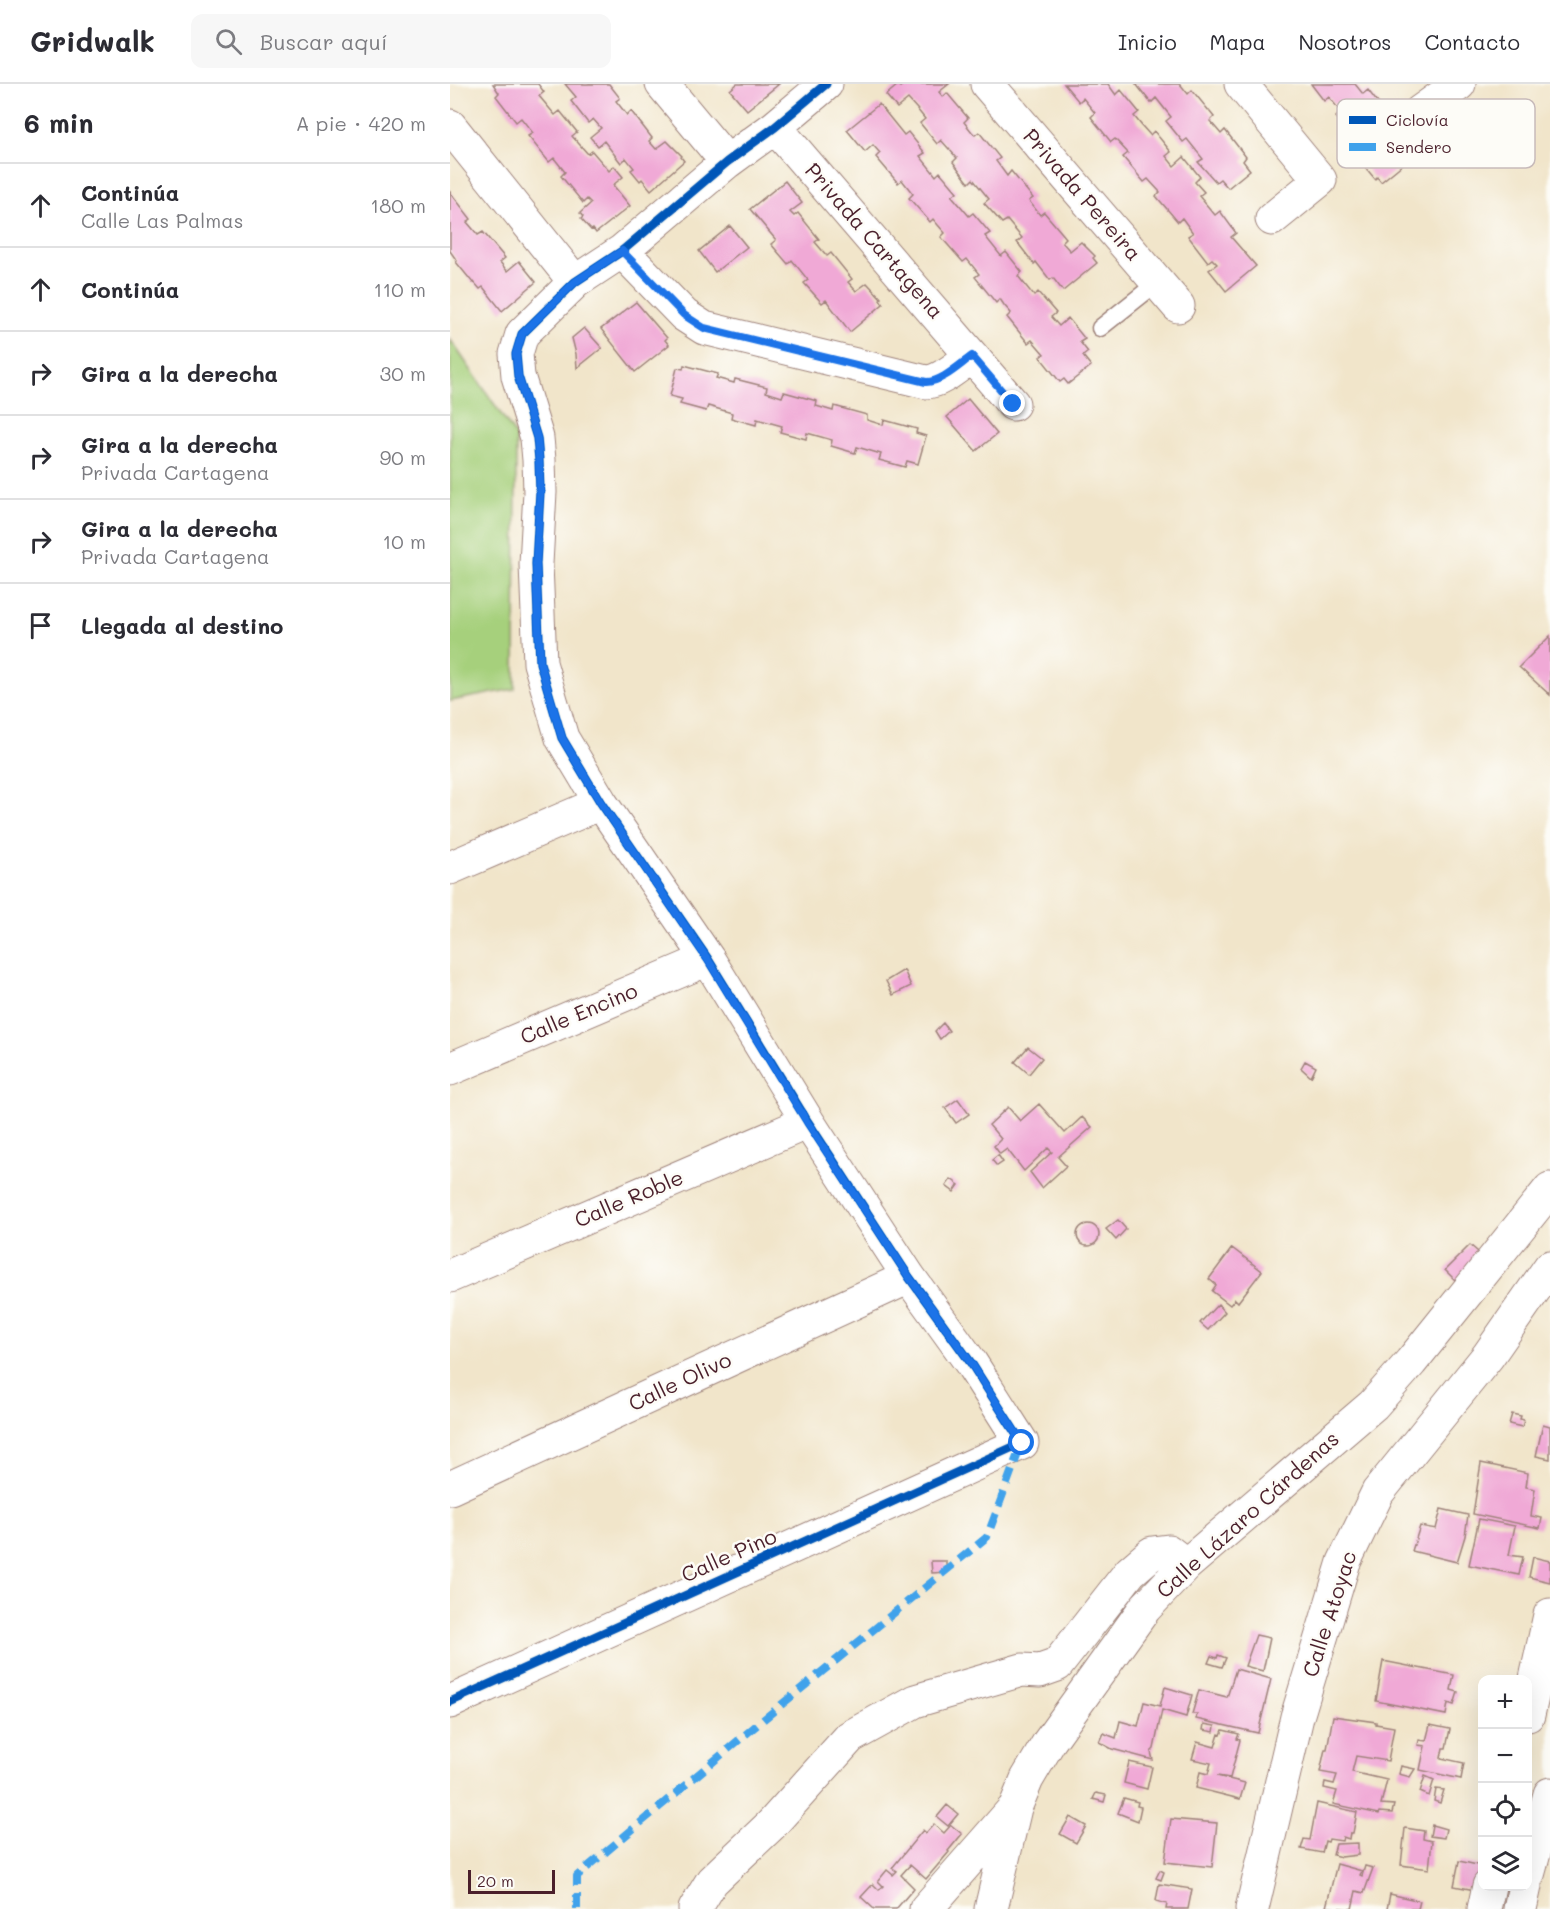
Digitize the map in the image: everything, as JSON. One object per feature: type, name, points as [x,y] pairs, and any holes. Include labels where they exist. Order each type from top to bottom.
[{"type":"street","points":[[663,84],[727,162]]},
{"type":"street","points":[[826,84],[727,162],[622,251],[575,282],[522,334],[516,354],[518,376],[537,438],[539,460],[540,492],[536,564],[540,663],[562,738],[601,803],[708,960],[807,1122],[909,1277]]},
{"type":"street","name":"Privada Pereira","points":[[987,84],[1168,294]]},
{"type":"street","points":[[1241,84],[1320,180],[1272,219]]},
{"type":"street","points":[[1438,99],[1459,84]]},
{"type":"street","points":[[450,126],[575,282]]},
{"type":"street","name":"Privada Cartagena","points":[[775,126],[1013,404]]},
{"type":"street","points":[[622,251],[684,315],[704,328],[926,382],[938,379],[972,356]]},
{"type":"street","points":[[450,868],[601,803]]},
{"type":"street","name":"Calle Encino","points":[[450,1069],[708,960]]},
{"type":"street","name":"Calle Roble","points":[[450,1276],[807,1122]]},
{"type":"street","name":"Calle Lázaro Cárdenas","points":[[991,1909],[1015,1809],[1028,1779],[1049,1742],[1145,1608],[1186,1565],[1373,1404],[1411,1362],[1550,1189]]},
{"type":"street","name":"Calle Atoyac","points":[[1251,1909],[1297,1717],[1344,1562],[1378,1492],[1488,1356],[1550,1267]]},
{"type":"street","name":"Calle Pino","points":[[450,1702],[1022,1443],[971,1363],[909,1277]]},
{"type":"street","name":"Calle Olivo","points":[[450,1488],[909,1277]]},
{"type":"street","points":[[695,1909],[712,1881],[771,1825],[850,1737],[915,1701],[1022,1670],[1040,1671],[1057,1665],[1130,1572],[1152,1553],[1168,1551],[1186,1565]]},
{"type":"street","points":[[1532,1693],[1550,1615]]},
{"type":"street","points":[[1532,1857],[1550,1794]]},
{"type":"street","points":[[926,1909],[1015,1809]]},
{"type":"street","points":[[1484,1909],[1488,1891]]},
{"type":"street","points":[[1520,1909],[1524,1891]]},
{"type":"lane","points":[[1100,328],[1168,294]]},
{"type":"green space","points":[[450,339],[516,436],[515,689],[450,701]]},
{"type":"building","points":[[493,84],[538,84],[544,92],[539,96],[555,115],[560,111],[577,132],[572,136],[588,154],[592,151],[609,171],[614,166],[623,177],[613,185],[630,206],[596,233],[593,229],[591,230],[581,219],[583,217],[580,213],[591,203],[587,199],[583,203],[561,176],[565,172],[554,158],[549,162],[528,136],[533,133],[521,118],[516,122],[496,96],[499,93]]},
{"type":"building","points":[[565,84],[609,84],[620,98],[616,101],[627,115],[631,111],[652,138],[649,141],[656,149],[667,141],[684,161],[651,190],[631,170],[634,168],[626,158],[621,163],[604,141],[598,146],[590,137],[601,128],[593,119],[588,123],[571,101],[576,97]]},
{"type":"building","points":[[737,84],[779,84],[747,110],[730,90]]},
{"type":"building","points":[[904,84],[949,84],[939,92],[943,97],[947,93],[968,118],[964,122],[975,135],[979,132],[1000,158],[996,161],[1007,176],[1011,171],[1033,198],[1029,201],[1040,215],[1044,212],[1066,238],[1062,242],[1070,251],[1081,242],[1095,256],[1093,258],[1097,263],[1063,291],[1053,278],[1050,280],[1017,242],[1022,238],[1007,220],[1002,223],[984,203],[989,199],[973,179],[969,183],[953,162],[957,158],[941,140],[937,144],[920,123],[925,119],[917,109],[908,99],[897,108],[886,95],[898,85],[900,87]]},
{"type":"building","points":[[1064,84],[1108,84],[1116,95],[1121,90],[1139,112],[1134,116],[1142,126],[1150,135],[1154,131],[1171,152],[1166,156],[1174,166],[1184,157],[1200,177],[1195,182],[1204,192],[1199,196],[1215,215],[1220,211],[1236,233],[1231,237],[1256,266],[1226,291],[1209,270],[1217,264],[1212,259],[1208,262],[1188,236],[1193,233],[1182,218],[1178,222],[1156,196],[1160,192],[1148,179],[1144,182],[1123,157],[1128,153],[1115,139],[1111,142],[1091,117],[1095,113],[1083,98],[1079,102]]},
{"type":"building","points":[[1136,84],[1180,84],[1188,94],[1192,90],[1214,117],[1210,121],[1221,134],[1225,130],[1246,157],[1243,161],[1250,170],[1228,188],[1220,179],[1216,182],[1198,162],[1203,159],[1187,139],[1183,142],[1166,121],[1171,117],[1156,98],[1151,103]]},
{"type":"building","points":[[1311,84],[1355,84],[1363,94],[1368,90],[1375,99],[1337,99],[1337,107],[1329,97],[1324,101]]},
{"type":"building","points":[[879,104],[904,135],[908,132],[925,153],[920,156],[936,176],[940,172],[957,192],[952,196],[969,216],[973,213],[990,233],[985,236],[1001,256],[1006,252],[1022,272],[1018,276],[1034,296],[1038,292],[1056,313],[1051,317],[1059,326],[1068,318],[1085,339],[1080,342],[1088,352],[1083,356],[1091,366],[1068,384],[1064,379],[1060,382],[1040,357],[1044,354],[1032,340],[1028,343],[1007,317],[1011,313],[1000,299],[996,303],[975,277],[979,274],[967,259],[963,262],[941,237],[945,233],[933,219],[930,222],[909,198],[913,194],[902,180],[898,183],[876,157],[880,153],[873,145],[865,152],[847,130]]},
{"type":"building","points":[[1366,168],[1398,168],[1381,182],[1377,177],[1375,179]]},
{"type":"building","points":[[785,181],[802,203],[790,212],[794,216],[798,213],[819,239],[815,242],[827,256],[831,253],[852,279],[848,282],[856,291],[867,283],[881,298],[883,304],[850,332],[826,300],[822,303],[804,283],[808,280],[792,260],[788,264],[771,244],[776,240],[750,209]]},
{"type":"building","points":[[450,192],[471,219],[467,222],[478,235],[483,232],[505,258],[500,262],[507,271],[519,261],[536,282],[502,311],[483,287],[480,289],[473,283],[450,251]]},
{"type":"building","points":[[730,226],[747,247],[715,272],[699,251]]},
{"type":"building","points":[[636,302],[667,338],[665,340],[669,345],[635,372],[601,329]]},
{"type":"building","points":[[584,328],[602,348],[577,368],[572,338]]},
{"type":"building","points":[[684,365],[718,374],[716,378],[734,383],[735,379],[767,387],[766,392],[782,397],[784,392],[817,401],[816,406],[833,411],[834,406],[867,415],[867,420],[883,425],[884,420],[917,429],[916,433],[926,436],[918,464],[907,461],[905,467],[879,460],[881,454],[857,447],[855,453],[831,446],[832,440],[807,433],[806,439],[780,432],[782,426],[757,419],[756,425],[731,418],[732,413],[708,406],[706,411],[680,404],[682,399],[670,396],[677,368],[683,369]]},
{"type":"building","points":[[968,399],[997,434],[976,451],[947,417]]},
{"type":"building","points":[[1550,636],[1550,695],[1519,667]]},
{"type":"building","points":[[904,970],[911,986],[893,995],[886,981]]},
{"type":"building","points":[[943,1023],[949,1031],[940,1039],[935,1031]]},
{"type":"building","points":[[1028,1047],[1042,1058],[1029,1074],[1015,1062]]},
{"type":"building","points":[[1305,1061],[1316,1067],[1311,1077],[1301,1068]]},
{"type":"building","points":[[958,1099],[969,1114],[956,1123],[945,1108]]},
{"type":"building","points":[[1039,1104],[1065,1133],[1082,1117],[1092,1127],[1058,1157],[1066,1166],[1042,1188],[1030,1172],[1052,1152],[1048,1148],[1024,1171],[1007,1149],[1000,1154],[994,1146],[1001,1139],[989,1125],[1008,1107],[1020,1121]]},
{"type":"building","points":[[998,1155],[1003,1162],[997,1166],[992,1160]]},
{"type":"building","points":[[951,1179],[959,1185],[954,1192],[946,1186]]},
{"type":"building","points":[[1118,1220],[1126,1229],[1116,1240],[1106,1229]]},
{"type":"building","points":[[1088,1224],[1096,1227],[1099,1235],[1096,1243],[1088,1246],[1080,1243],[1077,1235],[1080,1227]]},
{"type":"building","points":[[1470,1245],[1485,1258],[1458,1283],[1445,1270]]},
{"type":"building","points":[[1232,1248],[1262,1271],[1238,1302],[1235,1299],[1230,1305],[1212,1291],[1216,1285],[1209,1279]]},
{"type":"building","points":[[1218,1304],[1225,1312],[1208,1330],[1200,1323]]},
{"type":"building","points":[[1512,1414],[1521,1416],[1520,1419],[1524,1420],[1522,1427],[1509,1424]]},
{"type":"building","points":[[1543,1424],[1550,1426],[1550,1459],[1536,1456]]},
{"type":"building","points":[[1481,1463],[1528,1473],[1526,1487],[1535,1489],[1531,1516],[1542,1518],[1540,1528],[1473,1514]]},
{"type":"building","points":[[1441,1509],[1468,1515],[1465,1536],[1457,1562],[1412,1551],[1420,1526],[1436,1529]]},
{"type":"building","points":[[1479,1519],[1515,1526],[1509,1555],[1523,1557],[1519,1575],[1469,1565]]},
{"type":"building","points":[[1533,1557],[1550,1561],[1550,1582],[1529,1577]]},
{"type":"building","points":[[931,1561],[946,1561],[946,1572],[932,1573]]},
{"type":"building","points":[[1256,1635],[1270,1638],[1263,1671],[1245,1666]]},
{"type":"building","points":[[1218,1655],[1226,1658],[1222,1667],[1208,1663],[1211,1656],[1217,1658]]},
{"type":"building","points":[[1383,1661],[1454,1675],[1451,1690],[1458,1692],[1454,1705],[1448,1703],[1446,1715],[1376,1701]]},
{"type":"building","points":[[1236,1669],[1271,1679],[1258,1733],[1196,1719],[1197,1714],[1192,1714],[1199,1690],[1227,1697]]},
{"type":"building","points":[[1165,1687],[1192,1695],[1186,1717],[1162,1710],[1154,1749],[1151,1752],[1153,1760],[1112,1749],[1099,1742],[1103,1733],[1116,1738],[1120,1721],[1138,1726],[1144,1702],[1160,1706]]},
{"type":"building","points":[[1333,1716],[1394,1727],[1388,1761],[1356,1756],[1352,1772],[1387,1780],[1381,1804],[1394,1805],[1392,1813],[1380,1812],[1379,1814],[1333,1804],[1337,1791],[1324,1788],[1325,1782],[1334,1784],[1337,1775],[1320,1772]]},
{"type":"building","points":[[1204,1724],[1215,1726],[1214,1732],[1203,1730]]},
{"type":"building","points":[[1430,1725],[1450,1729],[1446,1748],[1443,1748],[1441,1758],[1464,1763],[1461,1779],[1420,1770],[1425,1746],[1418,1745],[1419,1740],[1426,1741]]},
{"type":"building","points":[[1223,1730],[1239,1734],[1237,1739],[1240,1740],[1230,1778],[1217,1776],[1245,1783],[1240,1799],[1196,1788],[1200,1772],[1208,1774],[1211,1763],[1192,1759],[1197,1742],[1215,1747],[1219,1734],[1221,1735]]},
{"type":"building","points":[[1129,1762],[1152,1767],[1147,1789],[1124,1783]]},
{"type":"building","points":[[1401,1766],[1415,1769],[1410,1777],[1399,1774]]},
{"type":"building","points":[[1425,1776],[1434,1780],[1429,1796],[1420,1792]]},
{"type":"building","points":[[1436,1789],[1444,1790],[1440,1803],[1434,1801]]},
{"type":"building","points":[[1096,1793],[1106,1795],[1104,1802],[1093,1799]]},
{"type":"building","points":[[1124,1798],[1138,1802],[1137,1806],[1141,1807],[1138,1821],[1118,1813]]},
{"type":"building","points":[[1317,1803],[1357,1812],[1353,1833],[1350,1833],[1349,1839],[1343,1837],[1342,1841],[1329,1839],[1328,1842],[1325,1841],[1322,1853],[1301,1849],[1304,1839],[1310,1840]]},
{"type":"building","points":[[947,1805],[958,1814],[948,1826],[937,1817]]},
{"type":"building","points":[[1070,1817],[1086,1826],[1076,1843],[1060,1834]]},
{"type":"building","points":[[1171,1819],[1217,1823],[1212,1867],[1165,1862]]},
{"type":"building","points":[[934,1824],[944,1833],[951,1825],[962,1834],[926,1879],[910,1865],[901,1875],[914,1888],[896,1909],[874,1909],[861,1897],[873,1884],[879,1890],[883,1886],[878,1881],[887,1870],[893,1875],[897,1871],[892,1868],[923,1830],[926,1833]]},
{"type":"building","points":[[1432,1825],[1446,1829],[1444,1838],[1430,1836]]},
{"type":"building","points":[[1405,1828],[1424,1831],[1423,1839],[1432,1841],[1429,1869],[1401,1865]]},
{"type":"building","points":[[1358,1843],[1358,1855],[1341,1857],[1333,1855],[1336,1844]]},
{"type":"building","points":[[1459,1861],[1478,1865],[1478,1891],[1454,1886]]},
{"type":"building","points":[[1337,1864],[1362,1871],[1360,1875],[1362,1876],[1365,1866],[1373,1868],[1364,1893],[1356,1891],[1352,1909],[1326,1907]]},
{"type":"building","points":[[1160,1870],[1164,1872],[1161,1880],[1156,1878]]},
{"type":"building","points":[[1159,1884],[1192,1889],[1188,1909],[1166,1909],[1167,1904],[1156,1901]]},
{"type":"building","points":[[1390,1894],[1420,1901],[1418,1909],[1387,1909]]},
{"type":"marked path","points":[[577,1909],[577,1876],[764,1719],[987,1537],[1022,1443]]},
{"type":"cycle path","points":[[450,1702],[1022,1443],[971,1363],[909,1277],[808,1122],[708,959],[601,803],[562,738],[540,663],[536,564],[540,492],[539,460],[537,438],[518,376],[516,354],[522,334],[575,282],[622,251],[727,162],[775,127],[826,84]]},
{"type":"route","points":[[1013,404],[972,356],[938,379],[926,382],[704,328],[684,315],[622,251],[575,282],[522,334],[516,354],[518,376],[537,438],[539,460],[540,492],[536,564],[540,663],[562,738],[601,803],[708,960],[807,1122],[909,1277],[971,1363],[1022,1443]]}]
